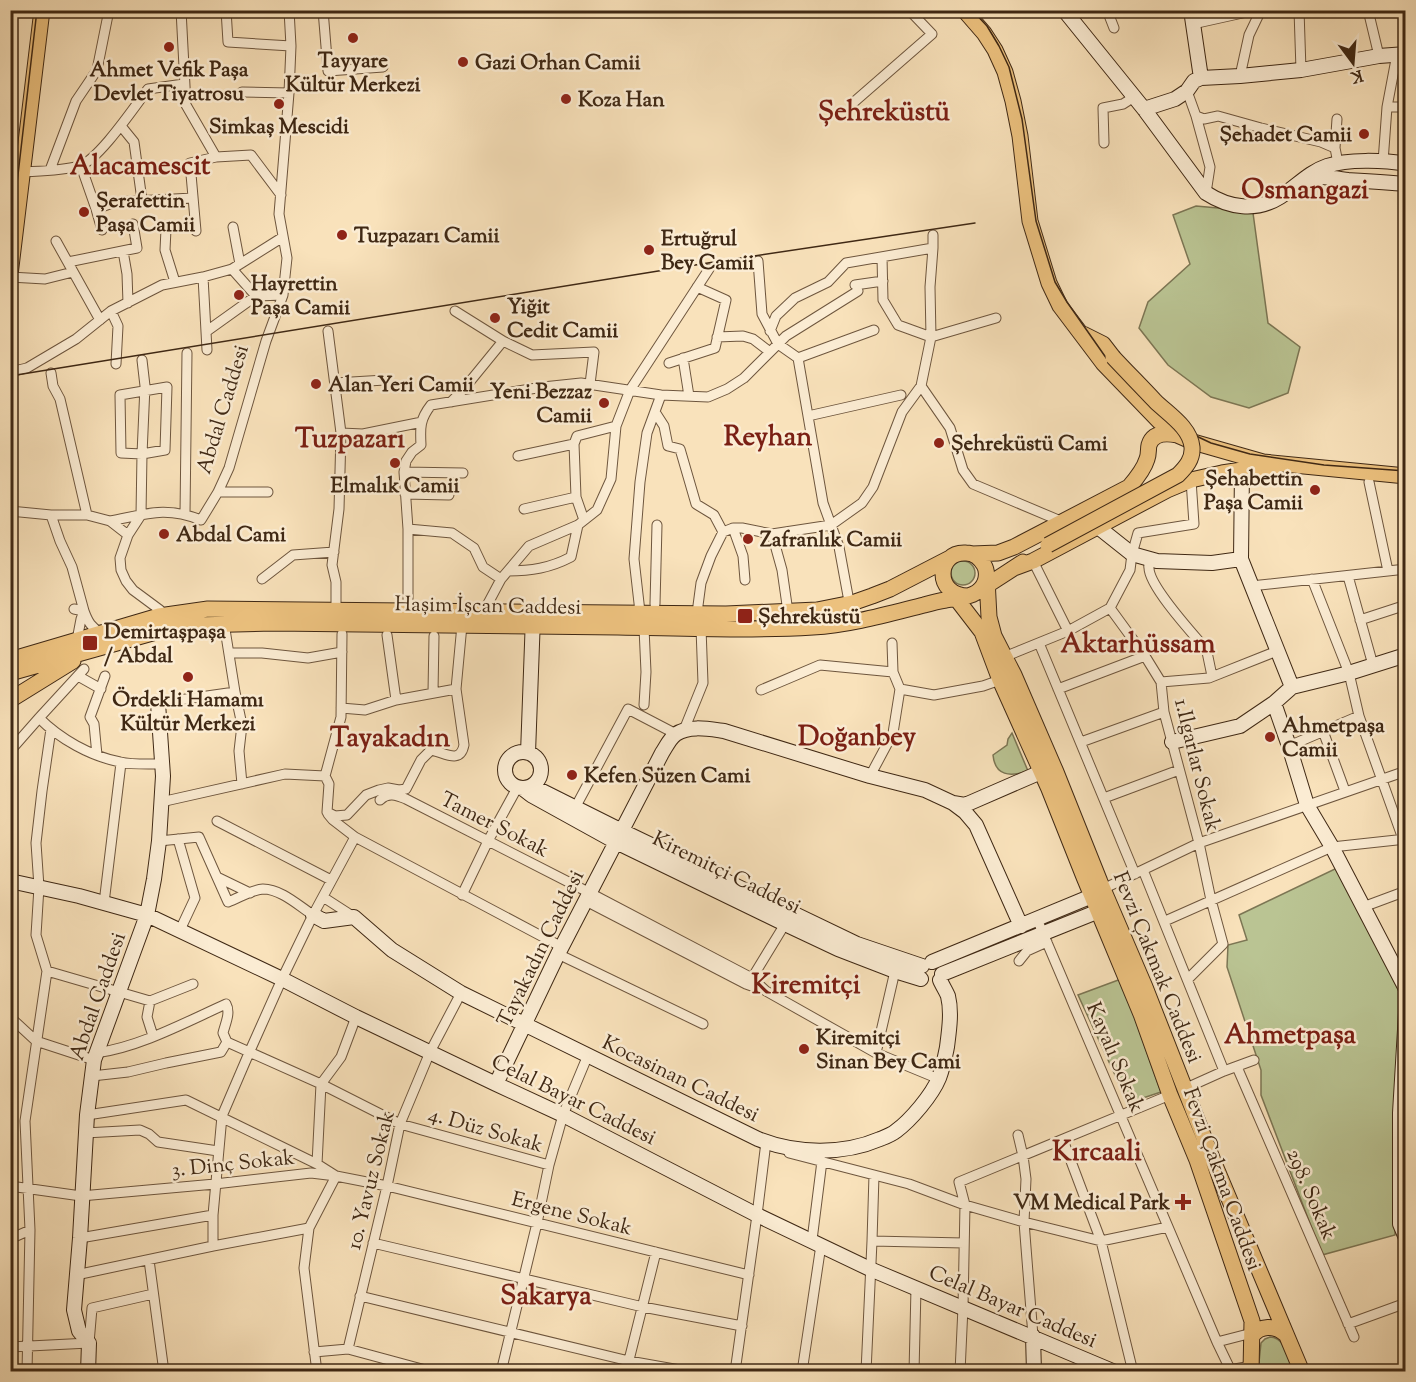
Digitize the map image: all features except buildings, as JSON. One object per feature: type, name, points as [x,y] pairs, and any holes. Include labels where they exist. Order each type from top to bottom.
[{"type":"main road","points":[[10,276],[14,219],[42,10]]},
{"type":"main road","points":[[964,10],[984,33],[1005,72],[1019,130],[1030,221],[1049,283],[1060,306],[1103,363],[1159,421],[1177,435]]},
{"type":"main road","points":[[1014,568],[1048,545],[1178,475],[1191,458],[1192,447],[1189,437],[1179,423],[1113,357],[1103,344],[1081,334]]},
{"type":"main road","points":[[971,589],[944,583],[946,562],[952,557],[965,553],[998,553],[1014,547],[1129,487],[1147,460],[1149,443],[1155,436],[1165,433],[1177,435],[1262,466],[1368,482],[1406,485]]},
{"type":"main road","points":[[1167,490],[1189,475],[1197,462],[1198,455],[1193,442]]},
{"type":"main road","points":[[1014,568],[1033,561],[1167,490],[1191,480],[1262,466],[1406,476]]},
{"type":"main road","points":[[971,589],[986,570],[979,558],[972,554]]},
{"type":"main road","name":"Haşim İşcan Caddesi","points":[[699,621],[726,614],[817,610],[852,603],[890,589],[952,557]]},
{"type":"main road","name":"Haşim İşcan Caddesi","points":[[10,660],[77,640],[105,639],[224,623],[462,625],[529,619],[699,621],[815,627],[908,609],[971,589],[1014,568]]},
{"type":"main road","points":[[890,589],[902,587],[912,592],[912,602],[908,609]]},
{"type":"main road","points":[[971,589],[982,632],[1000,680],[1043,775]]},
{"type":"main road","name":"Fevzi Çakmak Caddesi","points":[[971,589],[989,617],[994,636],[1052,761],[1098,893],[1145,987],[1177,1092],[1302,1371]]},
{"type":"main road","points":[[908,609],[942,608],[955,611],[982,632]]},
{"type":"main road","name":"Haşim İşcan Caddesi","points":[[10,673],[105,639],[159,616],[208,609],[484,611],[529,619]]},
{"type":"main road","points":[[10,700],[83,656],[105,639]]},
{"type":"main road","name":"Fevzi Çakma Caddesi","points":[[1043,775],[1098,893],[1098,911],[1134,994],[1156,1053],[1177,1092],[1197,1161],[1252,1321],[1251,1369]]},
{"type":"main road","points":[[1252,1334],[1259,1329],[1274,1327],[1285,1334]]},
{"type":"street","points":[[50,170],[76,101],[97,70],[109,10]]},
{"type":"street","points":[[181,10],[186,105],[216,157]]},
{"type":"street","points":[[226,10],[228,42],[291,46]]},
{"type":"street","name":"Abdal Caddesi","points":[[184,514],[201,520],[229,468],[266,341],[284,295],[287,258],[279,214],[289,93],[291,46],[289,10]]},
{"type":"street","points":[[323,10],[328,71],[383,67]]},
{"type":"street","points":[[854,102],[932,34],[909,10]]},
{"type":"street","points":[[1064,10],[1144,109],[1206,193],[1220,202],[1257,207],[1279,198],[1316,170],[1328,165],[1369,161],[1406,164]]},
{"type":"street","points":[[1107,10],[1114,28]]},
{"type":"street","points":[[1201,78],[1192,17],[1256,10]]},
{"type":"street","points":[[1240,76],[1249,35],[1261,10]]},
{"type":"street","points":[[1299,10],[1301,70]]},
{"type":"street","points":[[1368,10],[1379,56]]},
{"type":"street","points":[[1144,109],[1175,99],[1187,91],[1194,81],[1201,78],[1301,70],[1401,54],[1387,107],[1383,162]]},
{"type":"street","points":[[22,172],[81,166],[94,156],[121,126],[148,89],[184,84]]},
{"type":"street","points":[[1187,91],[1210,167],[1206,193]]},
{"type":"street","points":[[242,92],[289,93]]},
{"type":"street","points":[[1104,143],[1103,108],[1123,104],[1134,97]]},
{"type":"street","points":[[1387,107],[1406,107]]},
{"type":"street","points":[[1196,116],[1204,119],[1218,116],[1277,132],[1302,136],[1335,148]]},
{"type":"street","points":[[1336,119],[1335,148],[1338,163]]},
{"type":"street","points":[[121,126],[134,142],[142,200]]},
{"type":"street","points":[[196,231],[190,163],[216,157],[251,155],[281,195]]},
{"type":"street","points":[[81,166],[102,230]]},
{"type":"street","points":[[1301,181],[1328,176],[1406,184]]},
{"type":"street","points":[[96,209],[115,202],[193,198]]},
{"type":"street","points":[[68,262],[137,248],[133,224]]},
{"type":"street","points":[[233,227],[236,267],[256,296]]},
{"type":"street","points":[[166,229],[165,250],[175,282]]},
{"type":"street","points":[[680,732],[703,683],[699,621],[701,583],[723,532],[733,528],[742,528],[772,534],[831,525],[862,503],[873,487],[902,412],[921,386],[931,337],[930,287],[933,235]]},
{"type":"street","points":[[10,372],[27,368],[76,339],[111,311],[162,285],[203,277],[236,267],[283,237]]},
{"type":"street","points":[[56,241],[100,320]]},
{"type":"street","points":[[770,331],[776,316],[795,298],[828,282],[846,263],[933,248]]},
{"type":"street","points":[[123,251],[128,303]]},
{"type":"street","points":[[882,257],[883,300],[898,325],[931,337],[996,318]]},
{"type":"street","points":[[758,261],[762,314],[778,344],[798,358],[823,503],[839,547],[848,596],[852,603]]},
{"type":"street","points":[[484,611],[505,575],[529,546],[581,522],[597,510],[611,479],[616,426],[630,390],[709,269]]},
{"type":"street","points":[[10,276],[45,279],[74,272]]},
{"type":"street","points":[[203,277],[207,350]]},
{"type":"street","points":[[408,610],[408,530],[404,472],[406,461],[421,445],[420,429],[423,415],[431,405],[581,383],[661,395],[708,397],[744,378],[786,336],[856,288],[883,281]]},
{"type":"street","points":[[669,363],[715,348],[726,300],[697,287]]},
{"type":"street","points":[[207,331],[256,296],[284,295]]},
{"type":"street","points":[[111,311],[118,326],[116,363]]},
{"type":"street","points":[[455,311],[503,341],[532,355],[594,352],[590,384]]},
{"type":"street","points":[[798,358],[874,330]]},
{"type":"street","points":[[328,332],[341,433],[339,509],[332,565],[336,582],[336,609]]},
{"type":"street","points":[[717,337],[743,336],[753,339],[770,352]]},
{"type":"street","points":[[451,402],[503,341]]},
{"type":"street","points":[[110,521],[153,512],[169,511],[184,514],[187,353]]},
{"type":"street","points":[[682,358],[689,396]]},
{"type":"street","points":[[142,360],[144,390],[141,515],[128,535],[120,558],[121,570],[126,581],[134,590],[158,607],[159,616]]},
{"type":"street","points":[[51,373],[53,386],[60,399],[87,515]]},
{"type":"street","points":[[335,383],[385,380]]},
{"type":"street","points":[[921,386],[950,428],[963,470],[973,484],[1063,522]]},
{"type":"street","points":[[167,387],[165,450],[142,454],[121,453],[120,395],[144,390],[167,387]]},
{"type":"street","points":[[644,705],[646,672],[634,559],[640,482],[647,433],[661,395]]},
{"type":"street","points":[[808,416],[901,395]]},
{"type":"street","points":[[655,412],[664,426],[668,446],[680,449],[696,504],[714,515],[723,532]]},
{"type":"street","points":[[341,433],[363,434],[422,422]]},
{"type":"street","points":[[408,530],[452,533],[474,548],[483,567],[505,575],[556,565],[571,557],[581,522],[576,497],[574,444],[577,436],[616,426]]},
{"type":"street","points":[[518,456],[574,444]]},
{"type":"street","points":[[1242,470],[1241,559],[1292,687]]},
{"type":"street","points":[[404,472],[463,473]]},
{"type":"street","points":[[1004,657],[1068,631],[1110,608],[1130,570],[1138,533],[1194,524],[1191,480]]},
{"type":"street","points":[[1368,482],[1388,571]]},
{"type":"street","points":[[218,492],[268,492]]},
{"type":"street","points":[[405,494],[449,495]]},
{"type":"street","points":[[524,509],[576,497]]},
{"type":"street","points":[[10,511],[51,515],[87,515],[110,521],[128,535]]},
{"type":"street","points":[[51,515],[72,567],[81,619],[77,640]]},
{"type":"street","points":[[655,604],[657,525]]},
{"type":"street","points":[[1098,527],[1132,554],[1157,561],[1212,563],[1241,559]]},
{"type":"street","points":[[733,528],[743,556],[745,580]]},
{"type":"street","points":[[772,534],[782,570],[789,612]]},
{"type":"street","points":[[262,579],[293,555],[334,552]]},
{"type":"street","points":[[1150,559],[1150,574],[1160,593],[1205,648],[1212,676]]},
{"type":"street","points":[[1033,561],[1068,631]]},
{"type":"street","points":[[1251,586],[1406,569]]},
{"type":"street","points":[[1347,576],[1373,665]]},
{"type":"street","points":[[1165,921],[1332,846],[1404,839],[1359,716],[1349,673],[1312,579]]},
{"type":"street","points":[[1360,620],[1406,605]]},
{"type":"street","name":"1.Ilgarlar Sokak","points":[[1110,608],[1161,682],[1164,712],[1223,944],[1188,980]]},
{"type":"street","points":[[79,610],[105,639]]},
{"type":"street","points":[[524,752],[529,619]]},
{"type":"street","points":[[224,623],[242,725],[239,751],[242,784]]},
{"type":"street","points":[[327,812],[335,816],[347,814],[366,795],[388,788],[406,789],[428,751],[434,750],[458,756],[463,751],[456,689],[462,625]]},
{"type":"street","points":[[342,634],[341,717],[325,776],[329,784],[327,812],[333,820],[355,837],[462,894],[560,951],[703,1024]]},
{"type":"street","points":[[387,635],[396,700]]},
{"type":"street","points":[[433,692],[434,636]]},
{"type":"street","points":[[870,776],[893,733],[900,689],[893,672],[892,643]]},
{"type":"street","points":[[1039,643],[1104,798],[1165,921],[1224,1071]]},
{"type":"street","points":[[1161,682],[1212,676],[1277,651]]},
{"type":"street","points":[[229,653],[262,653],[308,658],[342,652]]},
{"type":"street","points":[[1172,742],[1240,726],[1274,704],[1292,687],[1349,673],[1406,655]]},
{"type":"street","points":[[1058,689],[1145,656]]},
{"type":"street","points":[[761,690],[820,665],[893,672]]},
{"type":"street","points":[[10,751],[81,672],[100,689]]},
{"type":"street","points":[[97,755],[94,724],[90,717],[105,676]]},
{"type":"street","points":[[900,689],[934,695],[983,686],[1000,680]]},
{"type":"street","points":[[341,708],[365,710],[396,700],[456,689]]},
{"type":"street","points":[[158,703],[235,692]]},
{"type":"street","name":"Abdal Caddesi","points":[[88,1371],[89,1343],[79,1330],[74,1310],[85,1132],[95,1056],[147,915],[154,879],[159,840],[162,764],[158,703]]},
{"type":"street","points":[[1274,704],[1307,805],[1332,846],[1406,989]]},
{"type":"street","points":[[575,807],[628,709],[680,732],[701,728],[724,731],[870,776],[925,790],[953,803],[976,825],[1021,926]]},
{"type":"street","points":[[1081,742],[1164,712]]},
{"type":"street","points":[[1289,746],[1359,716]]},
{"type":"street","points":[[39,718],[51,729],[97,755],[121,763],[162,764]]},
{"type":"street","points":[[27,1371],[30,1230],[25,1121],[47,971],[36,935],[39,887],[36,843],[51,729]]},
{"type":"street","points":[[1323,731],[1345,791]]},
{"type":"street","name":"Tayakadın Caddesi","points":[[496,1084],[560,951],[662,753],[680,732]]},
{"type":"street","points":[[462,894],[488,841],[524,787],[540,777],[538,760],[524,752]]},
{"type":"street","points":[[524,752],[510,758],[505,768],[507,780],[524,787]]},
{"type":"street","points":[[104,903],[121,763]]},
{"type":"street","points":[[1104,798],[1179,770]]},
{"type":"street","points":[[925,969],[1098,893],[1199,843],[1406,771]]},
{"type":"street","points":[[161,802],[285,774],[325,776]]},
{"type":"street","points":[[953,803],[965,805],[1043,775]]},
{"type":"street","points":[[965,812],[1043,775]]},
{"type":"street","name":"Kiremitçi Caddesi","points":[[524,787],[575,807],[619,837],[785,924],[838,949],[895,971],[925,969]]},
{"type":"street","name":"Kiremitçi Caddesi","points":[[524,787],[531,795],[619,837],[857,944],[925,969]]},
{"type":"street","name":"Tamer Sokak","points":[[380,800],[384,796],[393,794],[406,799],[488,841],[746,984],[766,991]]},
{"type":"street","points":[[217,821],[332,880]]},
{"type":"street","points":[[159,840],[199,837],[228,902],[262,889],[275,891],[324,921],[354,917]]},
{"type":"street","points":[[213,1246],[215,1184],[222,1116],[282,979],[355,837]]},
{"type":"street","points":[[178,839],[195,898],[180,930]]},
{"type":"street","points":[[217,877],[250,893]]},
{"type":"street","name":"Celal Bayar Caddesi","points":[[10,881],[147,915],[563,1115],[757,1215],[870,1269],[1115,1371]]},
{"type":"street","points":[[1363,907],[1406,891]]},
{"type":"street","points":[[323,897],[354,917]]},
{"type":"street","name":"Tamer Sokak","points":[[588,897],[752,978],[766,991]]},
{"type":"street","points":[[925,969],[927,984],[934,984],[941,977],[1045,938],[1098,911]]},
{"type":"street","name":"Kocasinan Caddesi","points":[[354,917],[392,950],[461,993],[766,1142],[795,1148],[848,1149],[871,1143],[895,1132],[912,1115],[939,1078],[945,1059],[950,1027],[948,997],[941,977]]},
{"type":"street","name":"Kayalı Sokak","points":[[1037,919],[1217,1342],[1230,1368],[1251,1369]]},
{"type":"street","points":[[752,978],[785,924]]},
{"type":"street","points":[[1019,961],[1027,951],[1045,938]]},
{"type":"street","points":[[925,969],[940,967],[941,977]]},
{"type":"street","points":[[47,971],[150,1001],[193,984]]},
{"type":"street","points":[[876,1053],[895,971]]},
{"type":"street","points":[[766,991],[876,1053],[939,1078]]},
{"type":"street","name":"10. Yavuz Sokak","points":[[348,1349],[400,1124],[430,1052],[461,993]]},
{"type":"street","points":[[150,1001],[147,1017],[153,1036]]},
{"type":"street","points":[[10,1017],[36,1041],[95,1056],[132,1045],[226,1004],[228,1009],[223,1033],[227,1042],[220,1052],[128,1072],[92,1076]]},
{"type":"street","points":[[1406,1013],[1400,1224],[1406,1238]]},
{"type":"street","points":[[317,1164],[321,1083],[342,1057],[356,1017]]},
{"type":"street","name":"4. Düz Sokak","points":[[227,1042],[321,1083],[400,1124],[549,1165]]},
{"type":"street","points":[[501,1371],[549,1165],[563,1115],[588,1055]]},
{"type":"street","points":[[960,1371],[965,1205],[959,1182],[1254,1060]]},
{"type":"street","name":"298. Sokak","points":[[1237,1067],[1353,1337]]},
{"type":"street","points":[[87,1115],[186,1100],[317,1164],[336,1176],[309,1228],[304,1268],[316,1371]]},
{"type":"street","points":[[85,1132],[140,1130],[158,1142],[218,1151]]},
{"type":"street","points":[[1018,1135],[1026,1179],[1024,1222],[1034,1371]]},
{"type":"street","points":[[1063,1140],[1101,1241],[1133,1371]]},
{"type":"street","points":[[735,1371],[766,1142],[794,1155],[909,1184],[965,1205],[1101,1241],[1168,1227]]},
{"type":"street","points":[[801,1371],[817,1242],[822,1161]]},
{"type":"street","name":"3. Dinç Sokak","points":[[10,1186],[81,1196],[310,1173],[387,1186]]},
{"type":"street","points":[[866,1371],[873,1175]]},
{"type":"street","name":"Ergene Sokak","points":[[387,1186],[749,1275]]},
{"type":"street","points":[[80,1238],[213,1215]]},
{"type":"street","points":[[76,1275],[309,1228]]},
{"type":"street","points":[[10,1239],[30,1230]]},
{"type":"street","points":[[872,1241],[964,1243]]},
{"type":"street","points":[[373,1242],[643,1307],[742,1326]]},
{"type":"street","points":[[628,1366],[656,1252]]},
{"type":"street","points":[[149,1260],[164,1371]]},
{"type":"street","points":[[914,1371],[916,1288]]},
{"type":"street","points":[[10,1347],[89,1343],[92,1308],[153,1294]]},
{"type":"street","points":[[360,1296],[511,1332],[628,1366],[691,1371]]},
{"type":"street","points":[[1348,1324],[1406,1303]]},
{"type":"street","points":[[1217,1342],[1252,1334]]},
{"type":"street","points":[[314,1352],[348,1349],[434,1371]]},
{"type":"street","points":[[1398,1371],[1406,1369]]},
{"type":"green space","points":[[1196,206],[1253,213],[1268,323],[1300,347],[1288,393],[1249,408],[1211,397],[1168,365],[1139,328],[1148,302],[1190,264],[1173,215]]},
{"type":"green space","points":[[958,561],[968,561],[975,568],[975,578],[968,585],[958,585],[951,578],[951,568]]},
{"type":"green space","points":[[1012,733],[1028,771],[1015,774],[1005,773],[1000,771],[994,762],[993,755],[1007,745]]},
{"type":"green space","points":[[1337,868],[1399,991],[1395,1235],[1322,1255],[1261,1095],[1261,1070],[1227,967],[1228,945],[1247,940],[1239,915]]},
{"type":"green space","points":[[1121,979],[1161,1092],[1128,1103],[1078,995]]},
{"type":"green space","points":[[1270,1337],[1280,1341],[1296,1371],[1258,1372],[1261,1343]]},
{"type":"tram line","points":[[10,244],[37,10]]},
{"type":"tram line","points":[[972,10],[987,26],[1009,67],[1022,119],[1036,221],[1055,282],[1109,362],[1163,417],[1211,443],[1250,454],[1324,465],[1406,471]]},
{"type":"tram line","points":[[10,376],[714,262],[975,223]]},
{"type":"place","name":"Tayyare Kültür Merkezi","points":[[353,38]]},
{"type":"place","name":"Ahmet Vefik Paşa Devlet Tiyatrosu","points":[[169,47]]},
{"type":"place","name":"Gazi Orhan Camii","points":[[463,62]]},
{"type":"place","name":"Koza Han","points":[[566,99]]},
{"type":"place","name":"Simkaş Mescidi","points":[[279,104]]},
{"type":"place","name":"Şehadet Camii","points":[[1364,134]]},
{"type":"place","name":"Şerafettin Paşa Camii","points":[[84,212]]},
{"type":"place","name":"Tuzpazarı Camii","points":[[342,235]]},
{"type":"place","name":"Ertuğrul Bey Camii","points":[[649,250]]},
{"type":"place","name":"Hayrettin Paşa Camii","points":[[239,295]]},
{"type":"place","name":"Yiğit Cedit Camii","points":[[495,318]]},
{"type":"place","name":"Alan Yeri Camii","points":[[316,384]]},
{"type":"place","name":"Yeni Bezzaz Camii","points":[[604,403]]},
{"type":"place","name":"Şehreküstü Cami","points":[[939,443]]},
{"type":"place","name":"Elmalık Camii","points":[[395,463]]},
{"type":"place","name":"Şehabettin Paşa Camii","points":[[1315,490]]},
{"type":"place","name":"Abdal Cami","points":[[164,534]]},
{"type":"place","name":"Zafranlık Camii","points":[[748,539]]},
{"type":"place","name":"Şehreküstü","points":[[745,616]]},
{"type":"place","name":"Demirtaşpaşa / Abdal","points":[[90,643]]},
{"type":"place","name":"Ördekli Hamamı Kültür Merkezi","points":[[188,677]]},
{"type":"place","name":"Ahmetpaşa Camii","points":[[1270,737]]},
{"type":"place","name":"Kefen Süzen Cami","points":[[572,775]]},
{"type":"place","name":"Kiremitçi Sinan Bey Cami","points":[[804,1049]]},
{"type":"place","name":"VM Medical Park","points":[[1183,1202]]},
{"type":"district","name":"Şehreküstü","points":[[884,111]]},
{"type":"district","name":"Alacamescit","points":[[140,165]]},
{"type":"district","name":"Osmangazi","points":[[1305,189]]},
{"type":"district","name":"Reyhan","points":[[768,436]]},
{"type":"district","name":"Tuzpazarı","points":[[350,438]]},
{"type":"district","name":"Aktarhüssam","points":[[1138,643]]},
{"type":"district","name":"Doğanbey","points":[[857,736]]},
{"type":"district","name":"Tayakadın","points":[[390,737]]},
{"type":"district","name":"Kiremitçi","points":[[806,984]]},
{"type":"district","name":"Ahmetpaşa","points":[[1290,1034]]},
{"type":"district","name":"Kırcaali","points":[[1097,1151]]},
{"type":"district","name":"Sakarya","points":[[546,1295]]}]
